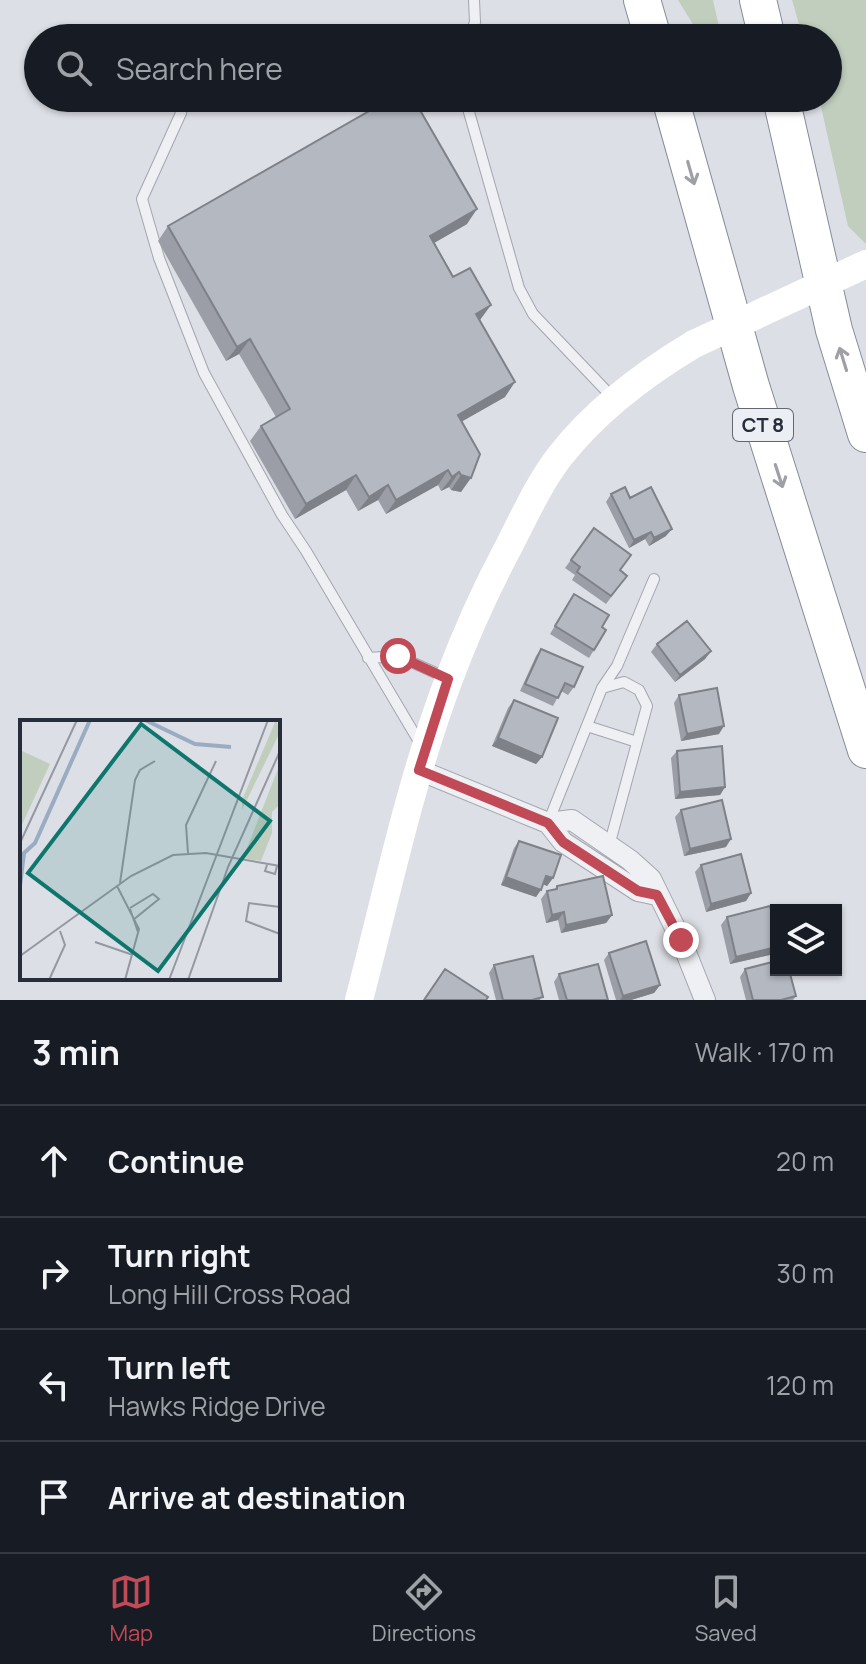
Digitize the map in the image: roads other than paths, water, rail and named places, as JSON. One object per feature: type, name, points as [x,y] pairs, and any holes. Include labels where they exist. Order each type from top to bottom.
[{"type":"highway","points":[[642,0],[649,24]]},
{"type":"highway","points":[[758,0],[764,24]]},
{"type":"highway","name":"CT 8","points":[[674,112],[751,386],[866,750]]},
{"type":"highway","points":[[784,112],[834,330],[866,434]]},
{"type":"street","points":[[359,1000],[422,760],[448,679],[481,599],[559,457],[615,400],[655,368],[694,344],[866,264]]},
{"type":"street","points":[[422,760],[548,823],[563,842],[638,891],[657,895]]},
{"type":"street","points":[[548,823],[572,820],[651,879],[681,940],[705,1000]]},
{"type":"lane","points":[[474,0],[474,24]]},
{"type":"lane","points":[[469,112],[519,288],[533,314],[615,400]]},
{"type":"lane","points":[[181,113],[142,199],[159,258],[204,373],[282,515],[368,658],[422,760]]},
{"type":"lane","points":[[548,823],[602,688],[617,666],[654,579]]},
{"type":"lane","points":[[368,658],[398,656],[448,679]]},
{"type":"lane","points":[[598,864],[609,846],[647,706],[639,690],[624,682],[602,688]]},
{"type":"lane","points":[[587,726],[637,742]]}]
